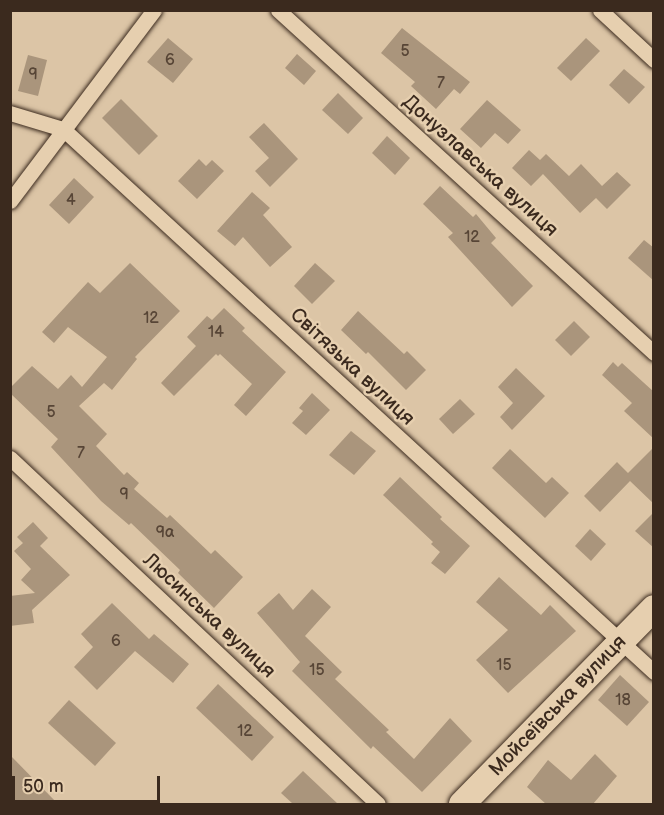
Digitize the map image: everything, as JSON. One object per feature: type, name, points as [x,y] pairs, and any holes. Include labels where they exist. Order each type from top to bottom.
[{"type":"main road","name":"Мойсеївська вулиця","points":[[462,804],[654,608]]},
{"type":"street","points":[[10,201],[154,10]]},
{"type":"street","name":"Донузлавська вулиця","points":[[278,10],[654,353]]},
{"type":"street","points":[[600,10],[654,60]]},
{"type":"street","name":"Світязька вулиця","points":[[10,113],[63,129],[654,672]]},
{"type":"street","name":"Люсинська вулиця","points":[[10,458],[378,804]]},
{"type":"building","points":[[402,28],[470,82],[460,94],[454,89],[436,109],[411,86],[415,82],[381,53]]},
{"type":"building","points":[[168,38],[193,59],[173,83],[147,62]]},
{"type":"building","points":[[586,38],[600,51],[571,81],[557,68]]},
{"type":"building","points":[[297,54],[316,71],[304,85],[285,68]]},
{"type":"building","points":[[28,55],[47,60],[38,96],[18,91]]},
{"type":"building","points":[[624,69],[645,87],[629,104],[609,85]]},
{"type":"building","points":[[338,93],[363,118],[348,134],[322,110]]},
{"type":"building","points":[[121,99],[158,136],[139,155],[102,118]]},
{"type":"building","points":[[487,100],[521,130],[508,144],[495,133],[481,148],[460,129]]},
{"type":"building","points":[[264,123],[298,159],[270,187],[255,171],[269,158],[249,137]]},
{"type":"building","points":[[387,136],[410,158],[395,175],[372,153]]},
{"type":"building","points":[[529,150],[540,160],[546,154],[569,176],[581,164],[602,186],[617,172],[631,185],[607,209],[596,198],[580,213],[543,174],[531,186],[512,168]]},
{"type":"building","points":[[199,159],[206,166],[212,160],[224,171],[197,199],[178,181]]},
{"type":"building","points":[[74,178],[94,197],[69,224],[49,205]]},
{"type":"building","points":[[440,186],[473,217],[476,214],[496,238],[491,243],[533,286],[512,307],[448,237],[453,233],[423,204]]},
{"type":"building","points":[[252,192],[270,208],[263,215],[292,247],[270,267],[243,237],[235,246],[217,231]]},
{"type":"building","points":[[644,240],[654,248],[654,281],[628,258]]},
{"type":"building","points":[[130,263],[180,311],[135,357],[137,359],[112,390],[104,383],[79,406],[107,434],[96,446],[124,475],[127,472],[139,483],[134,489],[167,518],[170,515],[211,554],[215,550],[243,577],[214,608],[178,573],[180,570],[131,523],[129,525],[101,501],[51,447],[58,439],[10,393],[10,388],[32,366],[58,389],[71,375],[82,387],[107,357],[68,327],[54,343],[42,332],[88,282],[100,293]]},
{"type":"building","points":[[315,263],[335,281],[312,304],[294,286]]},
{"type":"building","points":[[224,308],[245,328],[242,331],[286,372],[246,416],[234,405],[252,384],[220,354],[218,356],[216,354],[174,396],[161,383],[196,346],[187,337],[207,316],[212,320]]},
{"type":"building","points":[[358,311],[404,354],[407,351],[426,370],[406,390],[368,352],[366,354],[341,330]]},
{"type":"building","points":[[574,321],[590,337],[571,356],[555,340]]},
{"type":"building","points":[[613,362],[618,367],[622,363],[654,392],[654,439],[624,411],[632,403],[602,375]]},
{"type":"building","points":[[516,368],[545,396],[512,430],[500,417],[513,403],[498,387]]},
{"type":"building","points":[[312,393],[330,410],[306,435],[292,423],[303,411],[299,408]]},
{"type":"building","points":[[460,399],[475,414],[453,434],[439,419]]},
{"type":"building","points":[[351,431],[376,451],[354,475],[329,455]]},
{"type":"building","points":[[654,447],[654,504],[630,481],[600,512],[584,496],[617,462],[628,473]]},
{"type":"building","points":[[510,449],[546,483],[552,477],[569,493],[545,518],[492,468]]},
{"type":"building","points":[[400,477],[442,517],[440,519],[470,546],[445,574],[431,563],[440,552],[431,544],[433,542],[383,495]]},
{"type":"building","points":[[654,512],[654,548],[635,531]]},
{"type":"building","points":[[33,522],[48,538],[40,546],[70,575],[32,610],[34,623],[10,626],[10,596],[35,593],[21,580],[31,569],[14,551],[23,543],[17,537]]},
{"type":"building","points":[[590,529],[606,544],[591,561],[575,546]]},
{"type":"building","points":[[499,577],[541,615],[550,605],[576,631],[508,693],[476,660],[508,630],[476,602]]},
{"type":"building","points":[[312,589],[331,607],[305,636],[342,672],[335,679],[389,730],[386,732],[414,759],[450,718],[472,741],[422,792],[373,746],[371,749],[292,671],[300,662],[257,613],[279,593],[293,610]]},
{"type":"building","points":[[112,603],[149,639],[154,634],[189,664],[173,683],[135,651],[97,690],[74,667],[93,647],[81,634]]},
{"type":"building","points":[[620,675],[649,702],[627,726],[598,700]]},
{"type":"building","points":[[218,684],[274,737],[252,761],[196,708]]},
{"type":"building","points":[[69,700],[116,743],[95,766],[48,723]]},
{"type":"building","points":[[595,754],[617,776],[593,804],[546,804],[527,787],[548,760],[571,780]]},
{"type":"building","points":[[10,755],[58,804],[10,804]]},
{"type":"building","points":[[303,771],[338,804],[293,804],[281,793]]}]
